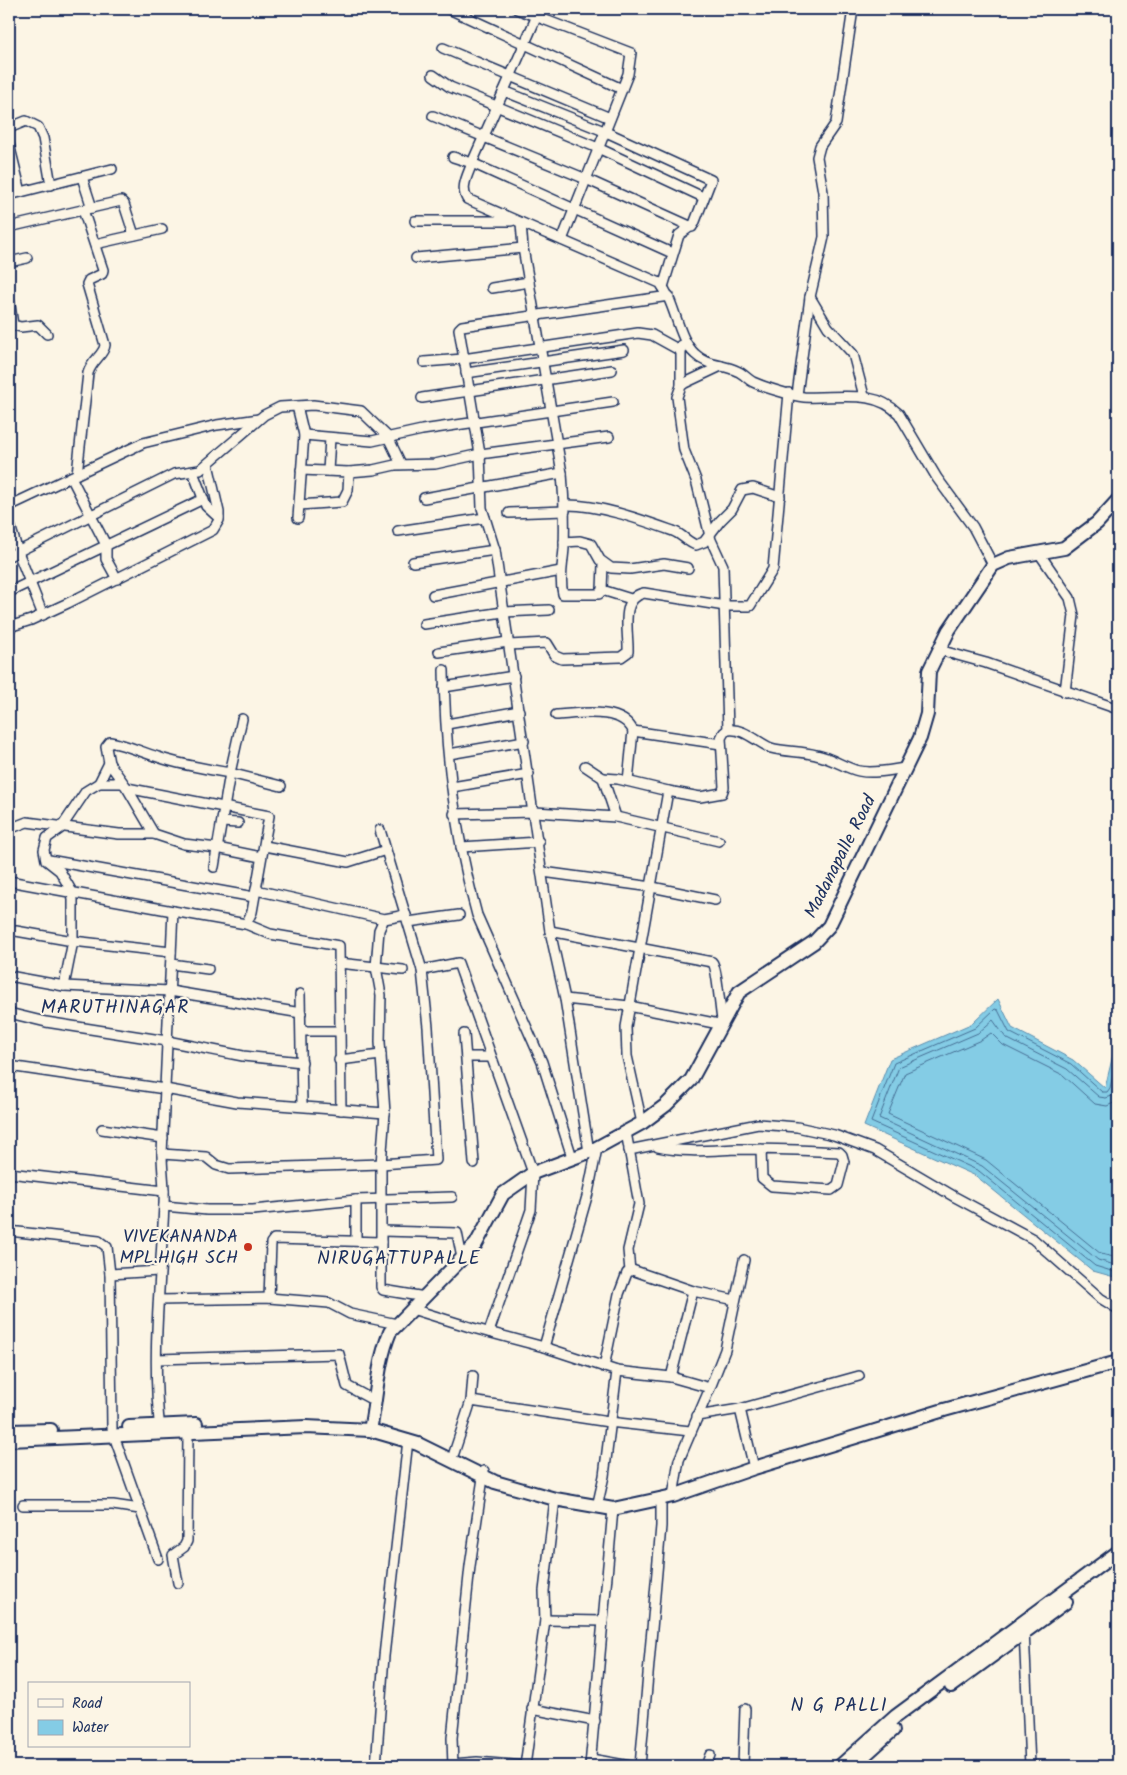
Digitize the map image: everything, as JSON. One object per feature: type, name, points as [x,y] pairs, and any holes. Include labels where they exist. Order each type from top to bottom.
[{"type":"main road","points":[[993,565],[1009,558],[1055,551],[1072,544],[1097,523],[1118,500]]},
{"type":"main road","name":"Madanapalle Road","points":[[370,1426],[373,1400],[385,1344],[397,1324],[480,1238],[503,1194],[533,1173],[593,1150],[642,1124],[666,1105],[691,1080],[739,992],[814,942],[829,926],[906,768],[923,727],[926,714],[927,679],[939,650],[949,630],[993,565]]},
{"type":"main road","points":[[160,1430],[188,1433],[370,1426],[408,1440],[483,1473],[496,1475],[512,1486],[556,1499],[597,1507],[613,1508],[667,1497],[754,1468],[944,1410],[1118,1362]]},
{"type":"main road","points":[[9,1440],[305,1420],[370,1426],[408,1432],[454,1454],[483,1473]]},
{"type":"main road","points":[[9,1431],[113,1432]]},
{"type":"main road","points":[[1024,1628],[1118,1552]]},
{"type":"main road","points":[[852,1766],[896,1716],[1118,1563]]},
{"type":"main road","points":[[840,1766],[868,1746]]},
{"type":"street","points":[[449,9],[622,89]]},
{"type":"street","points":[[517,9],[536,18],[631,53],[628,74],[562,240]]},
{"type":"street","points":[[540,9],[472,163],[464,185],[464,194],[467,199],[660,283],[669,296],[688,346],[693,353],[711,364],[740,372],[752,382],[802,397],[864,396],[883,402],[899,414],[937,478],[973,527],[993,565]]},
{"type":"street","points":[[602,590],[631,600],[644,594],[725,606],[750,606],[771,574],[793,394],[810,297],[824,237],[823,192],[817,157],[820,146],[836,123],[853,9]]},
{"type":"street","points":[[443,48],[610,118]]},
{"type":"street","points":[[433,75],[450,88],[497,105],[598,148],[704,197]]},
{"type":"street","points":[[504,91],[604,131],[711,180],[692,227],[681,232],[672,253],[663,287]]},
{"type":"street","points":[[433,116],[586,179],[692,227]]},
{"type":"street","points":[[9,128],[26,121],[38,127],[43,138],[51,184]]},
{"type":"street","points":[[9,144],[21,192]]},
{"type":"street","points":[[453,157],[472,163],[672,253]]},
{"type":"street","points":[[9,195],[112,169]]},
{"type":"street","points":[[82,177],[95,244],[103,272],[89,280],[87,288],[100,322],[105,347],[93,361],[88,373],[74,476],[106,545],[106,559],[117,579]]},
{"type":"street","points":[[9,227],[123,202],[134,235]]},
{"type":"street","points":[[415,221],[519,222]]},
{"type":"street","points":[[519,222],[562,473],[565,508],[561,571],[564,595],[597,595],[602,590],[603,564],[591,544],[580,541],[564,542]]},
{"type":"street","points":[[95,244],[162,230]]},
{"type":"street","points":[[416,258],[522,248]]},
{"type":"street","points":[[9,262],[27,258]]},
{"type":"street","points":[[492,288],[529,282]]},
{"type":"street","points":[[544,1346],[588,1193],[593,1150],[565,999],[550,931],[535,812],[495,550],[482,508],[480,454],[468,392],[460,328],[669,296]]},
{"type":"street","points":[[810,297],[828,327],[853,354],[864,396]]},
{"type":"street","points":[[9,299],[13,324],[20,327],[38,325],[47,334]]},
{"type":"street","points":[[681,328],[680,386],[677,397],[682,440],[696,480],[709,534],[723,566],[728,730]]},
{"type":"street","points":[[424,362],[646,333],[681,351]]},
{"type":"street","points":[[466,373],[624,350]]},
{"type":"street","points":[[680,386],[721,366]]},
{"type":"street","points":[[422,398],[612,370]]},
{"type":"street","points":[[304,436],[366,442],[474,422],[612,402]]},
{"type":"street","points":[[13,554],[174,474],[200,470],[274,409],[313,405],[361,411],[388,437],[401,464]]},
{"type":"street","points":[[296,406],[304,436],[298,518]]},
{"type":"street","points":[[9,506],[143,443],[217,425],[260,419]]},
{"type":"street","points":[[301,470],[349,472],[374,470],[401,464],[434,464],[480,454],[609,437]]},
{"type":"street","points":[[328,471],[330,438]]},
{"type":"street","points":[[9,628],[43,615],[213,530],[219,518],[218,504],[208,464]]},
{"type":"street","points":[[193,472],[208,509],[219,518]]},
{"type":"street","points":[[299,505],[342,502],[348,490],[349,472]]},
{"type":"street","points":[[424,498],[562,473]]},
{"type":"street","points":[[509,513],[579,505],[601,509],[675,532],[696,545],[701,544],[732,509],[742,490],[753,488],[780,497]]},
{"type":"street","points":[[9,592],[203,499]]},
{"type":"street","points":[[398,531],[485,518]]},
{"type":"street","points":[[9,522],[13,554],[29,582],[43,615]]},
{"type":"street","points":[[413,562],[495,550]]},
{"type":"street","points":[[1039,553],[1070,598],[1073,606],[1074,615],[1065,692]]},
{"type":"street","points":[[603,564],[620,570],[664,564],[688,568]]},
{"type":"street","points":[[433,595],[561,571]]},
{"type":"street","points":[[439,652],[508,643],[547,643],[555,656],[562,659],[625,656],[628,649],[627,632],[631,600]]},
{"type":"street","points":[[424,624],[504,612],[549,610]]},
{"type":"street","points":[[939,650],[986,663],[1118,709]]},
{"type":"street","points":[[444,670],[454,814],[476,915],[542,1062],[572,1158]]},
{"type":"street","points":[[444,687],[514,676]]},
{"type":"street","points":[[447,724],[519,711]]},
{"type":"street","points":[[556,715],[614,716],[631,725],[634,731],[628,781]]},
{"type":"street","points":[[214,867],[230,774],[242,719]]},
{"type":"street","points":[[585,766],[603,778],[628,781],[668,791],[700,797],[722,793],[724,787],[721,744],[723,734],[728,730],[738,731],[780,750],[832,758],[857,770],[873,772],[906,768]]},
{"type":"street","points":[[634,731],[721,744]]},
{"type":"street","points":[[449,754],[524,740]]},
{"type":"street","points":[[154,834],[109,763],[106,747],[110,742],[130,746],[158,758],[180,764],[281,786]]},
{"type":"street","points":[[64,986],[73,941],[72,892],[60,871],[46,860],[44,850],[47,838],[62,828],[86,792],[99,783],[109,763]]},
{"type":"street","points":[[452,787],[529,774]]},
{"type":"street","points":[[603,778],[616,817]]},
{"type":"street","points":[[99,783],[124,786],[269,816],[252,912],[246,924]]},
{"type":"street","points":[[642,1124],[627,1056],[626,1027],[668,791]]},
{"type":"street","points":[[454,814],[535,812],[616,817],[719,841]]},
{"type":"street","points":[[9,829],[27,822],[120,834],[154,834],[184,844],[217,848],[261,857]]},
{"type":"street","points":[[222,822],[238,823]]},
{"type":"street","points":[[162,1154],[206,1157],[216,1165],[229,1169],[381,1164],[432,1161],[437,1157],[422,970],[380,830]]},
{"type":"street","points":[[461,847],[539,842]]},
{"type":"street","points":[[265,846],[348,862],[386,850]]},
{"type":"street","points":[[46,860],[343,908],[384,919],[459,915]]},
{"type":"street","points":[[543,872],[652,887],[715,900]]},
{"type":"street","points":[[9,881],[246,924],[270,934],[337,945],[340,948],[339,1031],[341,1110]]},
{"type":"street","points":[[160,1430],[157,1360],[158,1300],[164,1206],[162,1154],[173,910]]},
{"type":"street","points":[[384,919],[379,930],[376,967],[381,995],[381,1055],[384,1113],[380,1199],[382,1231],[381,1287],[383,1290],[425,1297]]},
{"type":"street","points":[[550,931],[712,962],[716,968],[721,1022],[629,1006],[565,999]]},
{"type":"street","points":[[16,932],[73,941],[171,952]]},
{"type":"street","points":[[339,963],[403,970]]},
{"type":"street","points":[[171,964],[208,969]]},
{"type":"street","points":[[422,970],[459,964],[490,1057],[533,1173],[531,1210],[489,1332]]},
{"type":"street","points":[[9,976],[64,986],[170,991],[301,1013]]},
{"type":"street","points":[[300,994],[302,1105]]},
{"type":"street","points":[[9,1013],[46,1022],[168,1041],[243,1056],[302,1062]]},
{"type":"street","points":[[302,1031],[339,1031]]},
{"type":"street","points":[[464,1034],[474,1163]]},
{"type":"street","points":[[340,1060],[381,1055]]},
{"type":"street","points":[[466,1057],[490,1057]]},
{"type":"street","points":[[9,1066],[165,1088],[237,1102],[302,1105],[384,1113]]},
{"type":"street","points":[[629,1150],[655,1147],[758,1124],[797,1127],[834,1136],[890,1158],[955,1197],[1033,1238],[1100,1298],[1118,1309]]},
{"type":"street","points":[[102,1129],[163,1138]]},
{"type":"street","points":[[604,1367],[619,1294],[630,1271],[628,1250],[639,1204],[626,1132]]},
{"type":"street","points":[[655,1147],[680,1151],[761,1149],[839,1152],[844,1162],[838,1185],[836,1188],[825,1191],[772,1186],[762,1178],[761,1149]]},
{"type":"street","points":[[9,1173],[164,1191]]},
{"type":"street","points":[[164,1206],[207,1210],[253,1210],[356,1200],[452,1197]]},
{"type":"street","points":[[356,1200],[356,1240]]},
{"type":"street","points":[[382,1231],[457,1233],[462,1258]]},
{"type":"street","points":[[9,1232],[101,1242],[107,1247],[110,1274],[113,1432],[158,1559]]},
{"type":"street","points":[[269,1298],[271,1243],[274,1239],[381,1242]]},
{"type":"street","points":[[640,1766],[661,1526],[667,1497],[679,1460],[725,1350],[744,1260]]},
{"type":"street","points":[[110,1274],[159,1271]]},
{"type":"street","points":[[630,1271],[636,1271],[693,1290],[735,1300]]},
{"type":"street","points":[[671,1377],[693,1290]]},
{"type":"street","points":[[158,1300],[269,1298],[330,1303],[350,1314],[397,1324]]},
{"type":"street","points":[[412,1309],[544,1346],[617,1371],[671,1377],[710,1388]]},
{"type":"street","points":[[157,1360],[339,1354],[348,1386],[373,1400]]},
{"type":"street","points":[[597,1507],[604,1476],[617,1371]]},
{"type":"street","points":[[454,1454],[472,1401],[473,1376]]},
{"type":"street","points":[[697,1416],[740,1409],[859,1376]]},
{"type":"street","points":[[472,1401],[610,1422],[690,1431]]},
{"type":"street","points":[[740,1409],[754,1468]]},
{"type":"street","points":[[178,1582],[173,1555],[187,1542],[188,1433]]},
{"type":"street","points":[[376,1766],[384,1656],[408,1440]]},
{"type":"street","points":[[483,1473],[452,1738],[453,1765],[477,1762],[525,1766],[545,1620],[544,1591],[556,1499]]},
{"type":"street","points":[[23,1506],[113,1505],[140,1509]]},
{"type":"street","points":[[613,1508],[590,1763],[630,1766]]},
{"type":"street","points":[[545,1620],[603,1621]]},
{"type":"street","points":[[1024,1628],[1030,1766]]},
{"type":"street","points":[[532,1709],[595,1721]]},
{"type":"street","points":[[743,1766],[745,1709]]},
{"type":"street","points":[[706,1766],[710,1755]]},
{"type":"water","points":[[998,999],[1012,1028],[1073,1060],[1105,1088],[1118,1034],[1118,1278],[1093,1271],[976,1176],[864,1126],[890,1059],[973,1023]]},
{"type":"place","name":"VIVEKANANDA MPL.HIGH SCH","points":[[248,1247]]},
{"type":"district","name":"MARUTHINAGAR","points":[[115,1008]]},
{"type":"district","name":"NIRUGATTUPALLE","points":[[399,1259]]},
{"type":"district","name":"N G PALLI","points":[[839,1706]]}]
